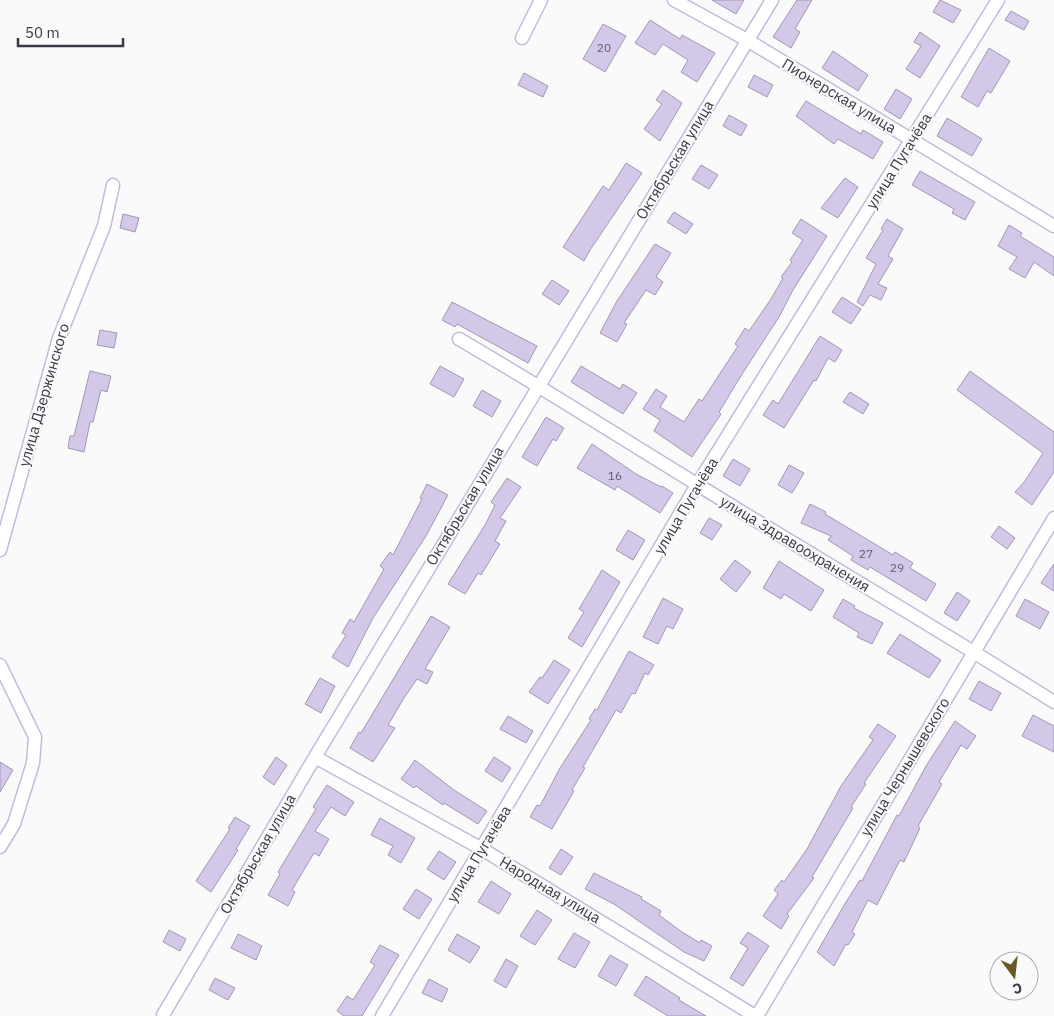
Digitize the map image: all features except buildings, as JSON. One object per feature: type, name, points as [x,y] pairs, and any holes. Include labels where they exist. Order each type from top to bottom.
[{"type":"street","points":[[522,38],[541,0]]},
{"type":"street","name":"Пионерская улица","points":[[674,0],[747,40],[1054,226]]},
{"type":"street","name":"Октябрьская улица","points":[[163,1016],[315,756],[772,0]]},
{"type":"street","name":"улица Пугачёва","points":[[382,1016],[698,485],[998,0]]},
{"type":"street","name":"улица Дзержинского","points":[[0,550],[59,338],[104,226],[113,185]]},
{"type":"street","name":"улица Здравоохранения","points":[[459,339],[538,385],[1054,702]]},
{"type":"street","name":"улица Чернышевского","points":[[756,1016],[1054,518]]},
{"type":"street","points":[[0,665],[35,737],[31,772],[14,824],[0,847]]},
{"type":"street","name":"Народная улица","points":[[315,756],[482,849],[756,1016]]}]
